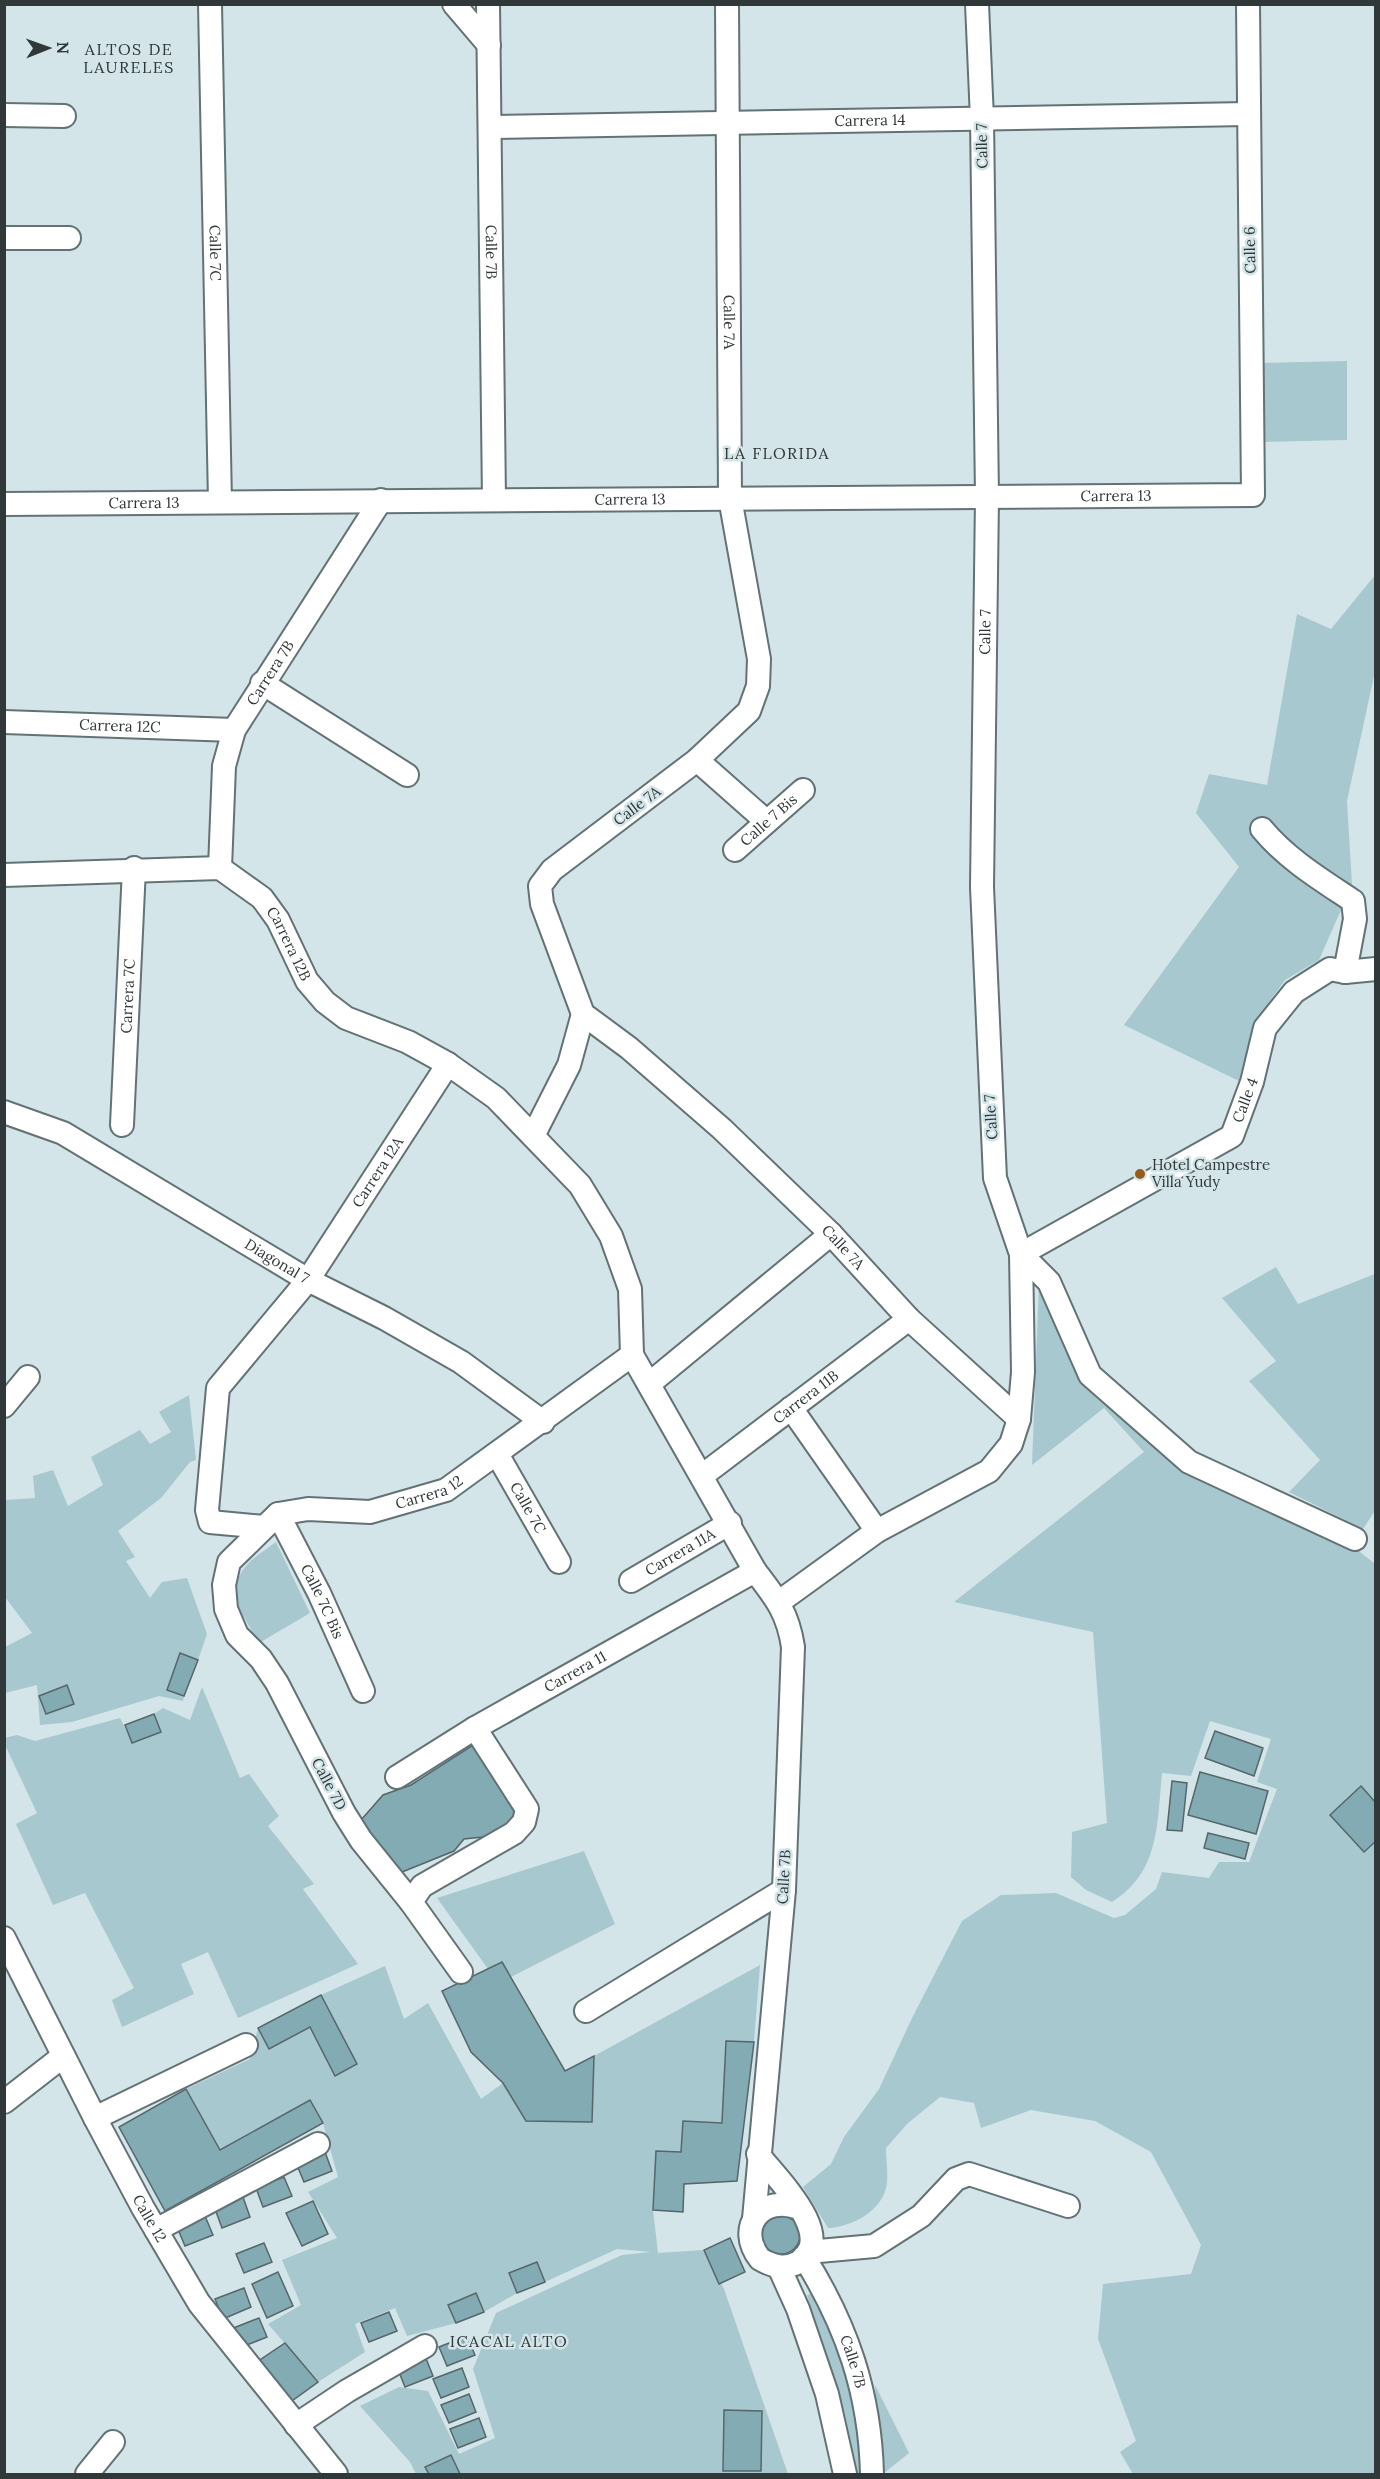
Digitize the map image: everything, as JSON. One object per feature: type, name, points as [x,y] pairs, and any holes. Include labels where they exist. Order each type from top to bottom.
[{"type":"street","name":"Calle 7C","points":[[210,4],[220,502]]},
{"type":"street","points":[[454,4],[489,45]]},
{"type":"street","name":"Calle 7B","points":[[488,4],[494,500]]},
{"type":"street","name":"Calle 7A","points":[[727,4],[729,498],[759,659],[758,686],[749,711],[697,760],[552,870],[540,886],[542,904],[583,1014],[629,1048],[714,1122],[831,1234],[909,1318],[1019,1419]]},
{"type":"street","name":"Calle 7","points":[[977,4],[982,118],[987,497],[982,887],[989,1090],[995,1178],[1021,1254]]},
{"type":"street","name":"Calle 6","points":[[1248,4],[1253,495]]},
{"type":"street","name":"Carrera 14","points":[[490,128],[1248,114]]},
{"type":"street","points":[[4,115],[64,116]]},
{"type":"street","points":[[4,238],[69,238]]},
{"type":"street","name":"Carrera 13","points":[[4,504],[1253,495]]},
{"type":"street","name":"Carrera 7B","points":[[220,868],[224,766],[234,730],[381,500]]},
{"type":"street","points":[[262,683],[407,775]]},
{"type":"street","name":"Carrera 12C","points":[[4,722],[234,730]]},
{"type":"street","points":[[697,760],[766,821]]},
{"type":"street","name":"Calle 7 Bis","points":[[735,850],[803,790]]},
{"type":"street","points":[[1262,829],[1274,844],[1297,863],[1353,901],[1355,919],[1345,972]]},
{"type":"street","points":[[4,875],[134,868],[220,868]]},
{"type":"street","name":"Carrera 7C","points":[[122,1125],[134,868]]},
{"type":"street","name":"Carrera 12B","points":[[220,868],[262,898],[278,920],[307,981],[325,1002],[346,1018],[408,1042],[448,1064],[496,1098],[580,1185],[611,1236],[630,1289],[632,1354]]},
{"type":"street","name":"Calle 4","points":[[1021,1254],[1232,1136],[1252,1082],[1265,1028],[1294,992],[1330,969],[1345,972],[1376,969]]},
{"type":"street","points":[[533,1136],[569,1065],[583,1014]]},
{"type":"street","name":"Carrera 12A","points":[[308,1280],[448,1064]]},
{"type":"street","name":"Diagonal 7","points":[[4,1112],[63,1133],[308,1280],[384,1318],[460,1362],[543,1422]]},
{"type":"street","points":[[650,1384],[831,1234]]},
{"type":"street","points":[[779,1602],[877,1531],[989,1471],[1011,1444],[1019,1419],[1023,1372],[1021,1254]]},
{"type":"street","points":[[1021,1254],[1048,1282],[1090,1375],[1189,1462],[1355,1539]]},
{"type":"street","name":"Carrera 12","points":[[308,1280],[218,1388],[207,1510],[210,1522],[271,1521],[308,1509],[370,1512],[398,1506],[446,1490],[543,1422],[632,1354]]},
{"type":"street","name":"Carrera 11B","points":[[703,1475],[909,1318]]},
{"type":"street","name":"Calle 7B","points":[[632,1354],[703,1475],[755,1571],[779,1602],[789,1623],[793,1647],[784,1890],[773,2028],[758,2154],[754,2219]]},
{"type":"street","points":[[4,1406],[28,1377]]},
{"type":"street","points":[[791,1408],[877,1531]]},
{"type":"street","name":"Calle 7C","points":[[496,1454],[559,1562]]},
{"type":"street","name":"Calle 7D","points":[[271,1521],[229,1562],[224,1585],[226,1609],[237,1635],[261,1659],[276,1683],[344,1813],[361,1840],[411,1902],[461,1972]]},
{"type":"street","name":"Calle 7C Bis","points":[[271,1521],[320,1593],[363,1691]]},
{"type":"street","name":"Carrera 11A","points":[[631,1581],[729,1523]]},
{"type":"street","name":"Carrera 11","points":[[397,1777],[475,1728],[755,1571]]},
{"type":"street","points":[[411,1902],[422,1886],[514,1833],[524,1822],[527,1809],[475,1728]]},
{"type":"street","points":[[586,2011],[784,1890]]},
{"type":"street","name":"Calle 12","points":[[5,1940],[95,2118],[199,2303],[336,2475]]},
{"type":"street","points":[[95,2118],[246,2044]]},
{"type":"street","points":[[4,2102],[62,2056]]},
{"type":"street","points":[[156,2230],[318,2144]]},
{"type":"street","points":[[758,2154],[810,2221],[812,2228],[806,2255]]},
{"type":"street","points":[[798,2208],[787,2204],[774,2204],[763,2209],[754,2219],[750,2229],[753,2250],[760,2259],[779,2267],[793,2265],[806,2255],[874,2246],[921,2216],[956,2179],[969,2174],[1068,2206]]},
{"type":"street","name":"Calle 7B","points":[[806,2255],[827,2293],[862,2382],[871,2436],[872,2475]]},
{"type":"street","points":[[779,2267],[798,2309],[827,2394],[845,2475]]},
{"type":"street","points":[[296,2425],[356,2385],[425,2346]]},
{"type":"street","points":[[87,2475],[113,2442]]},
{"type":"shaded area","points":[[1347,361],[1347,440],[1258,442],[1257,363]]},
{"type":"shaded area","points":[[1375,575],[1375,671],[1347,801],[1352,885],[1319,960],[1285,980],[1254,1023],[1239,1081],[1124,1025],[1239,867],[1196,813],[1209,774],[1267,785],[1297,614],[1331,629]]},
{"type":"shaded area","points":[[1276,1267],[1298,1304],[1375,1274],[1376,1509],[1363,1529],[1289,1492],[1320,1460],[1249,1381],[1276,1361],[1222,1298]]},
{"type":"shaded area","points":[[1039,1283],[1083,1382],[1188,1466],[1355,1548],[1375,1564],[1375,2474],[1133,2474],[1120,2452],[1136,2441],[1098,2339],[1103,2284],[1191,2274],[1201,2245],[1151,2152],[1095,2121],[1031,2110],[981,2128],[974,2103],[940,2097],[907,2124],[886,2148],[885,2192],[874,2209],[866,2215],[847,2224],[828,2228],[803,2187],[831,2164],[844,2137],[879,2089],[913,2016],[962,1921],[1001,1895],[1056,1893],[1114,1918],[1125,1915],[1156,1889],[1162,1872],[1209,1878],[1219,1862],[1249,1862],[1277,1789],[1257,1782],[1271,1739],[1210,1721],[1191,1776],[1162,1773],[1157,1828],[1153,1845],[1148,1861],[1128,1890],[1112,1902],[1086,1890],[1071,1877],[1072,1832],[1107,1823],[1093,1632],[954,1602],[1144,1452],[1104,1408],[1032,1465]]},
{"type":"shaded area","points":[[189,1395],[196,1460],[190,1462],[161,1498],[118,1531],[135,1557],[126,1561],[150,1598],[162,1582],[187,1578],[207,1634],[198,1660],[180,1654],[167,1689],[184,1696],[183,1701],[159,1696],[72,1722],[40,1725],[37,1685],[5,1693],[5,1647],[32,1633],[5,1597],[5,1500],[35,1498],[33,1476],[53,1470],[68,1506],[103,1485],[91,1457],[140,1430],[150,1444],[171,1432],[159,1412]]},
{"type":"shaded area","points":[[276,1542],[310,1613],[259,1643],[232,1597],[243,1570]]},
{"type":"shaded area","points":[[202,1687],[240,1778],[249,1774],[279,1816],[268,1826],[314,1884],[303,1889],[358,1964],[238,2018],[208,1952],[181,1964],[194,1994],[122,2027],[112,2000],[134,1988],[85,1893],[53,1905],[16,1824],[37,1813],[5,1745],[4,1738],[17,1735],[35,1741],[120,1718],[133,1743],[160,1732],[154,1714],[163,1708],[190,1720]]},
{"type":"shaded area","points":[[584,1851],[615,1924],[509,1978],[502,1962],[488,1969],[437,1898]]},
{"type":"shaded area","points":[[760,1965],[754,2042],[726,2041],[722,2123],[683,2121],[681,2152],[656,2151],[653,2210],[658,2253],[704,2250],[724,2289],[788,2474],[416,2474],[410,2462],[360,2406],[399,2387],[428,2391],[459,2454],[495,2438],[473,2369],[496,2313],[622,2255],[651,2252],[617,2249],[545,2282],[537,2262],[509,2273],[517,2293],[484,2312],[476,2293],[449,2305],[456,2323],[407,2336],[395,2308],[355,2324],[365,2352],[318,2382],[268,2324],[301,2305],[282,2260],[337,2238],[308,2192],[338,2177],[323,2123],[310,2100],[220,2150],[186,2089],[250,2059],[258,2028],[269,2049],[310,2027],[335,2076],[357,2064],[321,1995],[385,1966],[404,2019],[428,2003],[481,2099],[503,2083],[526,2121],[592,2121],[594,2056]]},
{"type":"shaded area","points":[[821,2291],[853,2388],[866,2474],[852,2474],[834,2393],[807,2295]]},
{"type":"shaded area","points":[[875,2385],[909,2453],[883,2474],[880,2474]]},
{"type":"building","points":[[180,1653],[198,1660],[184,1696],[167,1690]]},
{"type":"building","points":[[67,1685],[74,1704],[46,1714],[39,1696]]},
{"type":"building","points":[[154,1714],[161,1732],[132,1743],[125,1725]]},
{"type":"building","points":[[1215,1731],[1263,1748],[1254,1776],[1205,1758]]},
{"type":"building","points":[[473,1745],[521,1821],[483,1837],[464,1839],[454,1851],[397,1874],[354,1828],[383,1795],[411,1785]]},
{"type":"building","points":[[1200,1772],[1268,1791],[1256,1834],[1188,1815]]},
{"type":"building","points":[[1172,1781],[1187,1783],[1182,1831],[1167,1830]]},
{"type":"building","points":[[1361,1786],[1376,1803],[1376,1841],[1364,1852],[1330,1815]]},
{"type":"building","points":[[1208,1833],[1249,1843],[1245,1859],[1204,1848]]},
{"type":"building","points":[[502,1962],[565,2071],[594,2056],[592,2122],[526,2121],[503,2083],[471,2052],[442,1991]]},
{"type":"building","points":[[321,1995],[357,2064],[335,2076],[310,2027],[269,2049],[258,2028]]},
{"type":"building","points":[[726,2041],[754,2042],[737,2181],[684,2184],[683,2212],[653,2210],[656,2151],[681,2152],[683,2121],[722,2123]]},
{"type":"building","points":[[186,2089],[220,2150],[310,2100],[323,2123],[165,2211],[119,2127]]},
{"type":"building","points":[[325,2152],[332,2171],[304,2182],[296,2163]]},
{"type":"building","points":[[284,2177],[292,2196],[263,2207],[256,2188]]},
{"type":"building","points":[[243,2197],[250,2217],[222,2228],[215,2209]]},
{"type":"building","points":[[313,2201],[328,2234],[302,2246],[286,2213]]},
{"type":"building","points":[[205,2216],[213,2235],[185,2246],[177,2227]]},
{"type":"building","points":[[781,2216],[788,2217],[794,2222],[799,2228],[799,2242],[794,2248],[788,2253],[781,2254],[774,2253],[768,2248],[763,2242],[762,2235],[763,2228],[768,2222],[774,2217]]},
{"type":"building","points":[[730,2238],[745,2272],[719,2284],[704,2250]]},
{"type":"building","points":[[264,2243],[272,2262],[244,2273],[236,2254]]},
{"type":"building","points":[[537,2262],[545,2282],[517,2293],[509,2273]]},
{"type":"building","points":[[278,2272],[293,2306],[267,2318],[252,2284]]},
{"type":"building","points":[[244,2288],[251,2307],[223,2319],[215,2299]]},
{"type":"building","points":[[476,2293],[484,2312],[456,2323],[448,2305]]},
{"type":"building","points":[[389,2312],[397,2331],[369,2342],[361,2323]]},
{"type":"building","points":[[259,2318],[267,2337],[239,2348],[231,2329]]},
{"type":"building","points":[[467,2336],[475,2355],[447,2366],[439,2347]]},
{"type":"building","points":[[285,2343],[318,2382],[285,2406],[254,2364]]},
{"type":"building","points":[[425,2356],[433,2376],[405,2387],[397,2367]]},
{"type":"building","points":[[462,2368],[469,2387],[441,2398],[433,2379]]},
{"type":"building","points":[[469,2394],[476,2412],[449,2423],[441,2405]]},
{"type":"building","points":[[724,2410],[762,2411],[761,2471],[723,2471]]},
{"type":"building","points":[[479,2418],[486,2437],[458,2448],[450,2429]]},
{"type":"building","points":[[451,2455],[460,2474],[429,2474],[425,2467]]},
{"type":"place","name":"Hotel Campestre Villa Yudy","points":[[1140,1174]]},
{"type":"district","name":"ALTOS DE LAURELES","points":[[129,58]]},
{"type":"district","name":"LA FLORIDA","points":[[777,453]]},
{"type":"district","name":"ICACAL ALTO","points":[[509,2341]]}]
